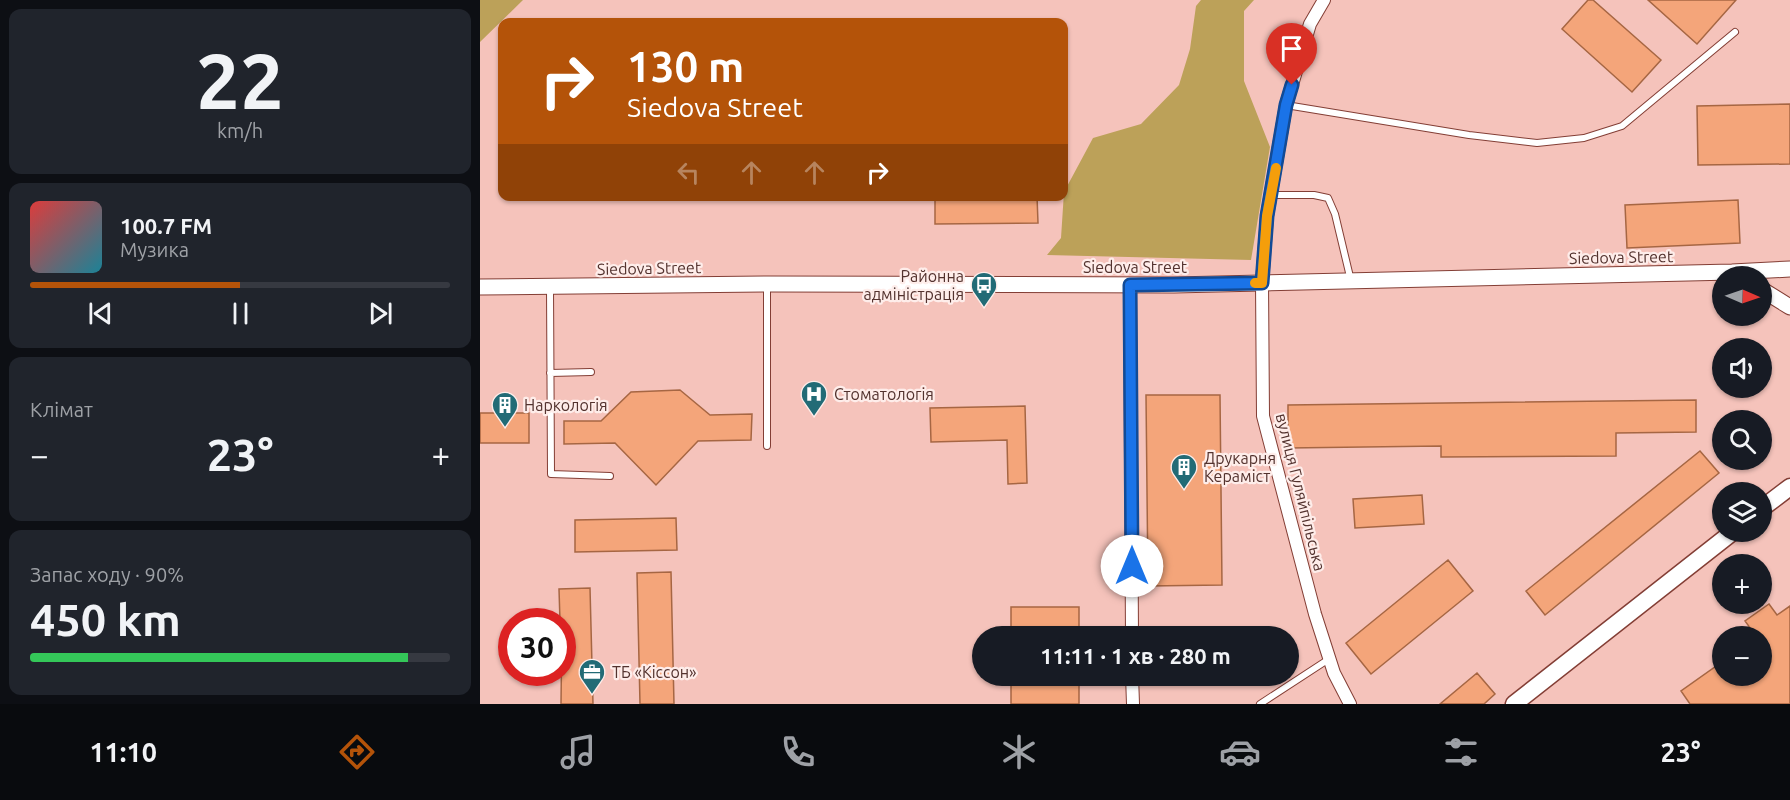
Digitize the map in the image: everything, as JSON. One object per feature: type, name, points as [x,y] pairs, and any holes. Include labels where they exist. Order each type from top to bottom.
[{"type":"main road","points":[[1772,501],[1790,487]]},
{"type":"main road","points":[[1514,704],[1720,542]]},
{"type":"street","name":"вулиця Гуляйпільська","points":[[1324,0],[1310,24],[1286,105],[1267,216],[1262,283],[1263,416],[1315,614],[1334,673],[1350,704]]},
{"type":"street","name":"Siedova Street","points":[[1772,270],[1788,268]]},
{"type":"street","name":"Siedova Street","points":[[480,287],[767,284],[1130,285],[1712,274]]},
{"type":"street","points":[[1130,285],[1132,626]]},
{"type":"street","points":[[1772,296],[1790,307]]},
{"type":"street","points":[[1132,686],[1133,704]]},
{"type":"lane","points":[[1286,105],[1468,135],[1537,143],[1584,138],[1622,126],[1735,32]]},
{"type":"lane","points":[[1272,195],[1314,195],[1328,198],[1335,214],[1351,281]]},
{"type":"lane","points":[[766,446],[767,284]]},
{"type":"lane","points":[[550,288],[551,474],[610,476]]},
{"type":"lane","points":[[550,373],[591,372]]},
{"type":"lane","points":[[1260,704],[1330,659]]},
{"type":"shaded area","points":[[480,0],[523,0],[505,18],[498,18],[498,24],[480,42]]},
{"type":"shaded area","points":[[1201,0],[1254,0],[1244,11],[1244,81],[1270,147],[1251,260],[1047,255],[1061,238],[1063,201],[1068,201],[1068,185],[1093,138],[1141,124],[1179,85],[1190,49],[1196,6]]},
{"type":"building","points":[[1588,0],[1593,0],[1661,60],[1632,92],[1562,29]]},
{"type":"building","points":[[1648,0],[1736,0],[1697,44]]},
{"type":"building","points":[[1790,104],[1790,164],[1698,165],[1697,106]]},
{"type":"building","points":[[1738,200],[1740,243],[1627,248],[1625,205]]},
{"type":"building","points":[[935,201],[1037,201],[1038,223],[935,224]]},
{"type":"building","points":[[680,390],[710,415],[752,414],[751,440],[698,441],[656,485],[615,443],[564,444],[564,421],[601,421],[631,392]]},
{"type":"building","name":"Друкарня Кераміст","points":[[1146,395],[1220,395],[1222,585],[1148,586]]},
{"type":"building","points":[[1696,400],[1696,432],[1616,433],[1616,456],[1441,457],[1441,446],[1288,448],[1288,405]]},
{"type":"building","points":[[1025,406],[1027,483],[1008,484],[1007,440],[931,442],[930,408]]},
{"type":"building","name":"Наркологія","points":[[480,413],[529,413],[529,443],[480,443]]},
{"type":"building","points":[[1700,451],[1712,465],[1712,470],[1719,473],[1545,615],[1526,591]]},
{"type":"building","points":[[1422,495],[1424,524],[1355,528],[1353,499]]},
{"type":"building","points":[[676,518],[677,550],[575,552],[575,520]]},
{"type":"building","points":[[1448,560],[1473,591],[1371,674],[1346,643]]},
{"type":"building","points":[[671,572],[674,704],[640,704],[637,573]]},
{"type":"building","points":[[590,588],[593,704],[561,704],[561,686],[576,686],[576,608],[560,608],[559,589]]},
{"type":"building","points":[[1790,606],[1790,704],[1690,704],[1681,691],[1712,669],[1712,686],[1772,686],[1772,626],[1749,626],[1745,621],[1755,614],[1772,614],[1772,608],[1777,615]]},
{"type":"building","points":[[1011,607],[1079,607],[1079,626],[1011,626]]},
{"type":"building","points":[[1477,673],[1495,694],[1484,704],[1440,704]]},
{"type":"building","points":[[1011,686],[1079,686],[1079,704],[1011,704]]},
{"type":"slow traffic","points":[[1255,283],[1262,283],[1267,216],[1276,168]]},
{"type":"place","name":"Районна адміністрація","points":[[984,308]]},
{"type":"place","name":"Стоматологія","points":[[814,417]]},
{"type":"place","name":"Наркологія","points":[[505,428]]},
{"type":"place","name":"Друкарня Кераміст","points":[[1184,490]]},
{"type":"place","name":"ТБ «Кіссон»","points":[[592,695]]},
{"type":"route","points":[[1132,566],[1130,285],[1262,283],[1267,216],[1286,105],[1292,85]]}]
